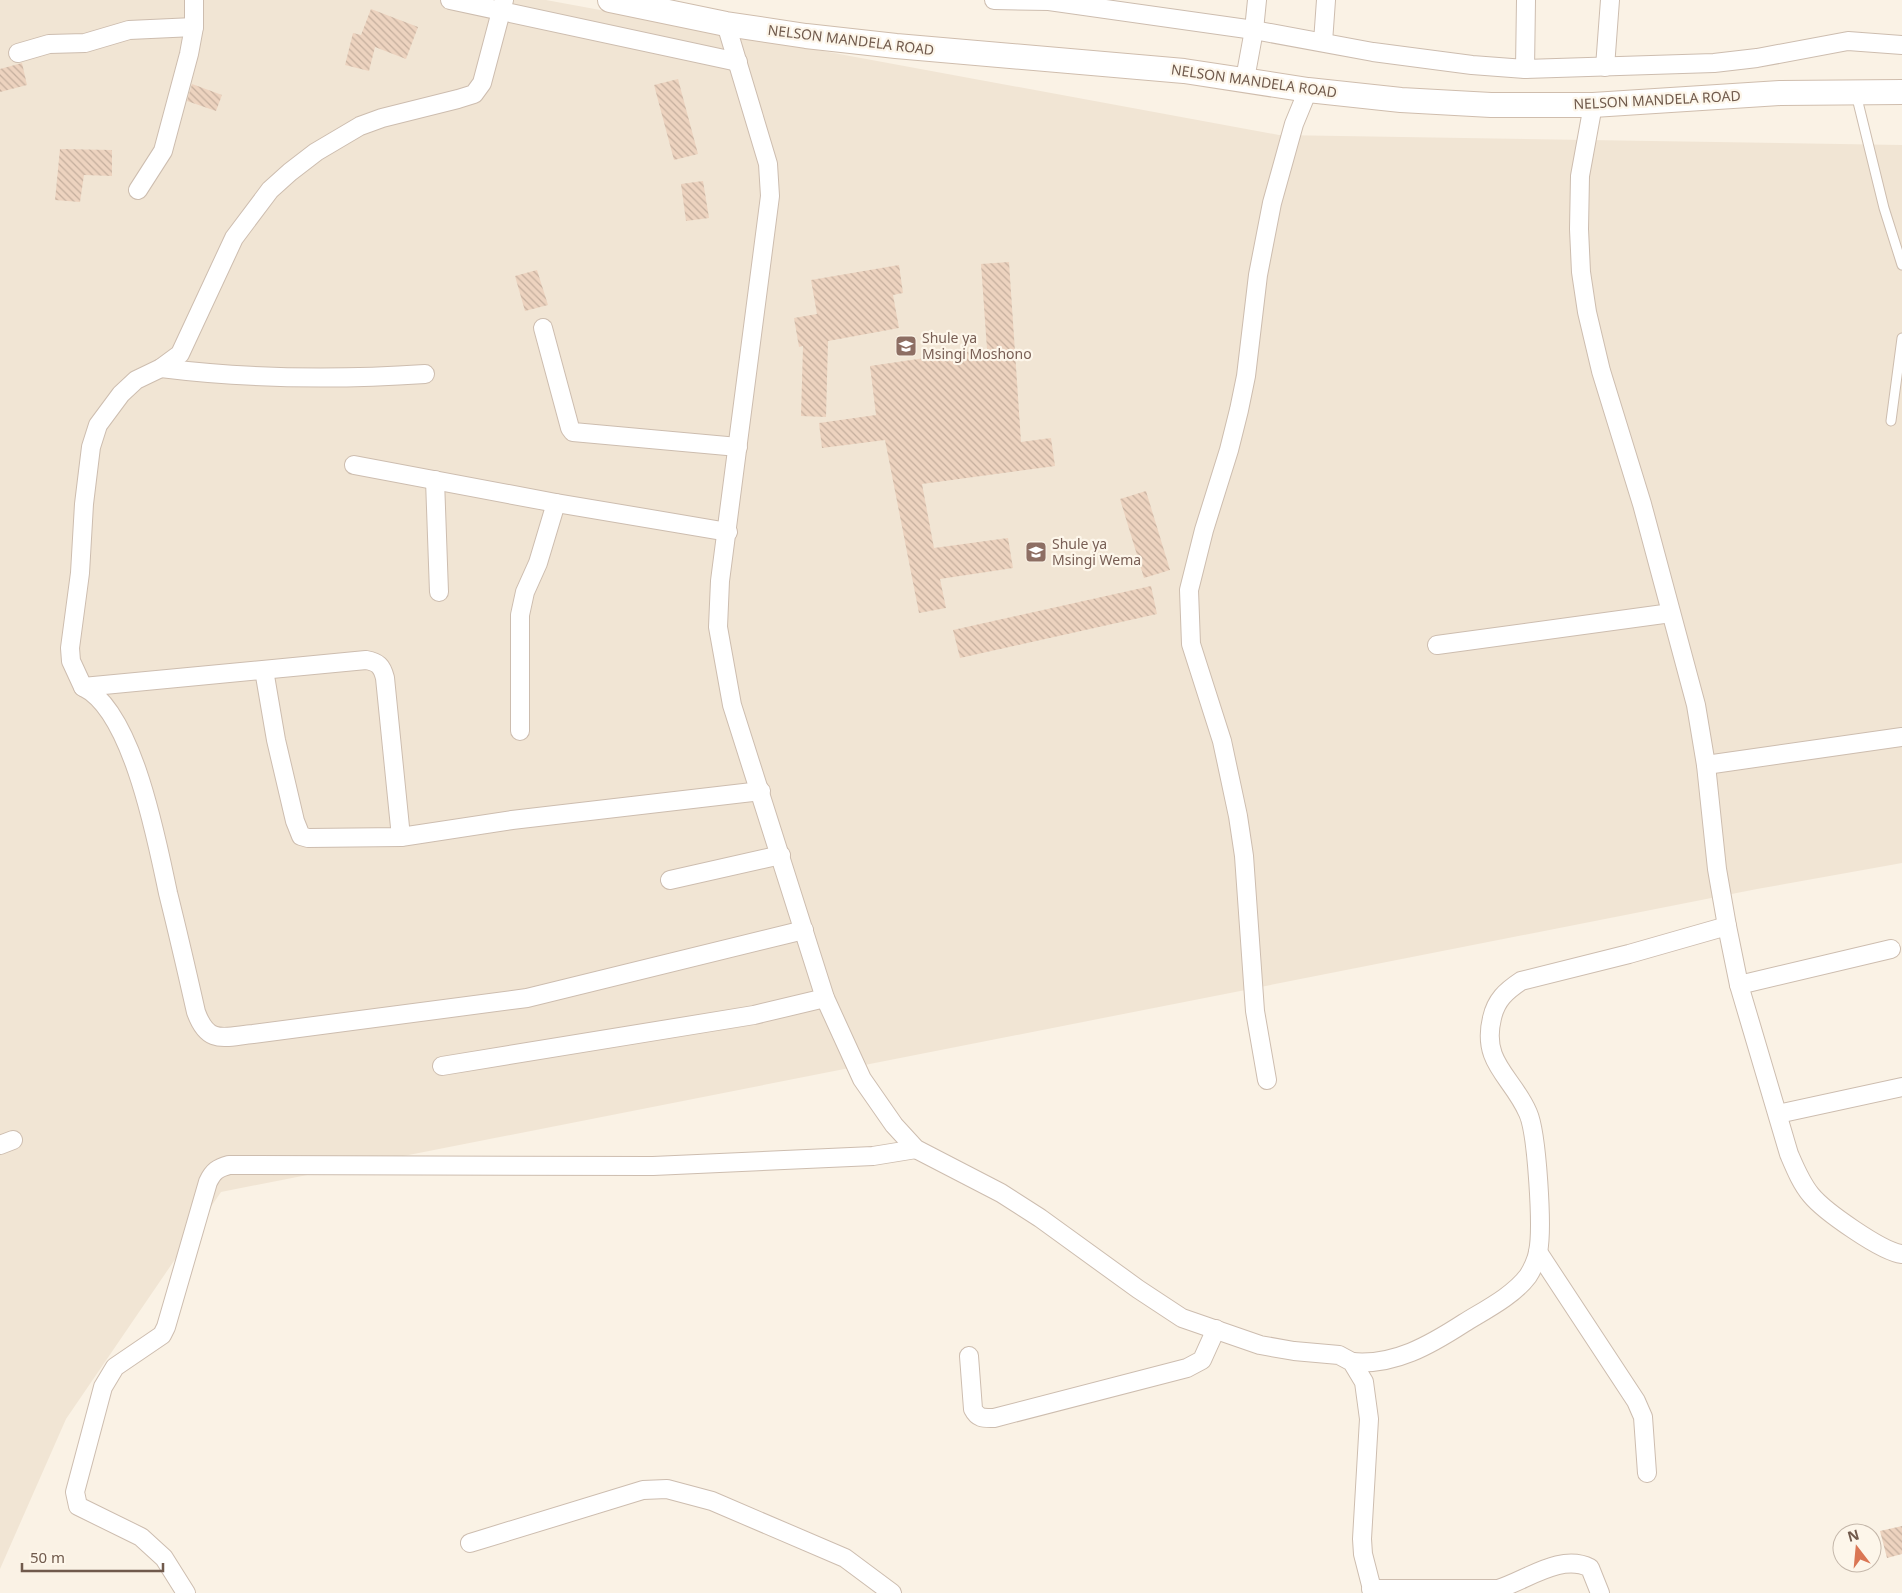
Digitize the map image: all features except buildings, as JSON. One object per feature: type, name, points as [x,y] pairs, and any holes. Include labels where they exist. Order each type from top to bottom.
[{"type":"main road","name":"NELSON MANDELA ROAD","points":[[610,0],[726,24],[806,36],[896,46],[1137,66],[1244,79],[1308,90],[1401,100],[1491,105],[1593,106],[1770,93],[1902,92]]},
{"type":"street","points":[[138,190],[163,151],[194,27],[194,0]]},
{"type":"street","points":[[450,0],[503,6],[738,62]]},
{"type":"street","points":[[994,0],[1049,1],[1254,30],[1462,64],[1525,69],[1714,62],[1757,58],[1848,41],[1902,45]]},
{"type":"street","points":[[1244,79],[1254,30],[1257,0]]},
{"type":"street","points":[[1322,42],[1326,0]]},
{"type":"street","points":[[1525,69],[1526,0]]},
{"type":"street","points":[[1605,67],[1610,0]]},
{"type":"street","points":[[503,6],[482,83],[474,94],[408,113],[382,118],[360,126],[316,152],[270,190],[234,238],[180,354],[161,368],[136,380],[121,394],[98,425],[91,447],[70,648],[71,661],[83,687],[90,690],[116,722],[135,767],[150,814],[196,1012],[204,1030],[216,1037],[253,1034],[527,998],[804,930]]},
{"type":"street","points":[[726,24],[771,180],[728,532],[720,581],[718,627],[720,643],[732,705],[761,791],[825,998],[862,1079],[894,1125],[916,1149],[1001,1193],[1032,1212],[1076,1242],[1138,1289],[1182,1318],[1260,1345],[1294,1351],[1339,1355],[1352,1362],[1376,1363],[1392,1360],[1439,1340],[1518,1287],[1528,1275],[1538,1252],[1539,1206],[1532,1123],[1525,1106],[1494,1057],[1488,1041],[1494,1008],[1499,999],[1507,990],[1521,981],[1629,954],[1727,926]]},
{"type":"street","points":[[18,53],[49,44],[85,43],[129,30],[194,27]]},
{"type":"street","points":[[1267,1080],[1255,1010],[1244,856],[1238,816],[1222,741],[1191,644],[1189,590],[1204,530],[1229,450],[1239,410],[1246,376],[1258,275],[1272,204],[1294,124],[1308,90]]},
{"type":"street","points":[[1593,106],[1580,176],[1579,229],[1587,312],[1601,371],[1642,504],[1696,704],[1706,765],[1712,833],[1739,985],[1792,1161],[1812,1196],[1875,1245],[1902,1254]]},
{"type":"street","points":[[543,328],[570,428],[574,432],[738,447]]},
{"type":"street","points":[[161,368],[248,378],[425,374]]},
{"type":"street","points":[[354,465],[556,503],[728,532]]},
{"type":"street","points":[[435,480],[439,592]]},
{"type":"street","points":[[520,731],[520,615],[525,592],[538,563],[556,503]]},
{"type":"street","points":[[1437,645],[1671,613]]},
{"type":"street","points":[[83,687],[366,660],[380,666],[385,678],[401,837]]},
{"type":"street","points":[[264,670],[276,740],[294,821],[301,836],[316,839],[401,837],[512,820],[761,791]]},
{"type":"street","points":[[1706,765],[1902,737]]},
{"type":"street","points":[[670,880],[781,855]]},
{"type":"street","points":[[1739,985],[1891,949]]},
{"type":"street","points":[[442,1066],[754,1015],[825,998]]},
{"type":"street","points":[[1778,1114],[1902,1086]]},
{"type":"street","points":[[186,1593],[164,1558],[141,1538],[78,1506],[75,1492],[103,1387],[115,1367],[162,1335],[166,1327],[208,1182],[218,1168],[229,1165],[653,1166],[873,1156],[916,1149]]},
{"type":"street","points":[[1538,1252],[1636,1401],[1643,1417],[1647,1472]]},
{"type":"street","points":[[969,1356],[973,1409],[976,1415],[982,1418],[994,1418],[1186,1368],[1202,1360],[1216,1329]]},
{"type":"street","points":[[1352,1362],[1364,1382],[1368,1397],[1369,1419],[1362,1539],[1363,1554],[1372,1591],[1498,1589],[1518,1583],[1553,1566],[1580,1563],[1590,1568],[1600,1593]]},
{"type":"street","points":[[470,1543],[643,1490],[667,1490],[712,1501],[845,1558],[892,1593]]},
{"type":"lane","points":[[1855,91],[1884,208],[1902,265]]},
{"type":"lane","points":[[1890,422],[1902,338]]},
{"type":"shaded area","points":[[0,0],[546,0],[1279,135],[1902,145],[1902,863],[1757,889],[221,1192],[66,1419],[0,1569]]},
{"type":"place","name":"Shule ya Msingi Moshono","points":[[906,346]]},
{"type":"place","name":"Shule ya Msingi Wema","points":[[1036,552]]}]
